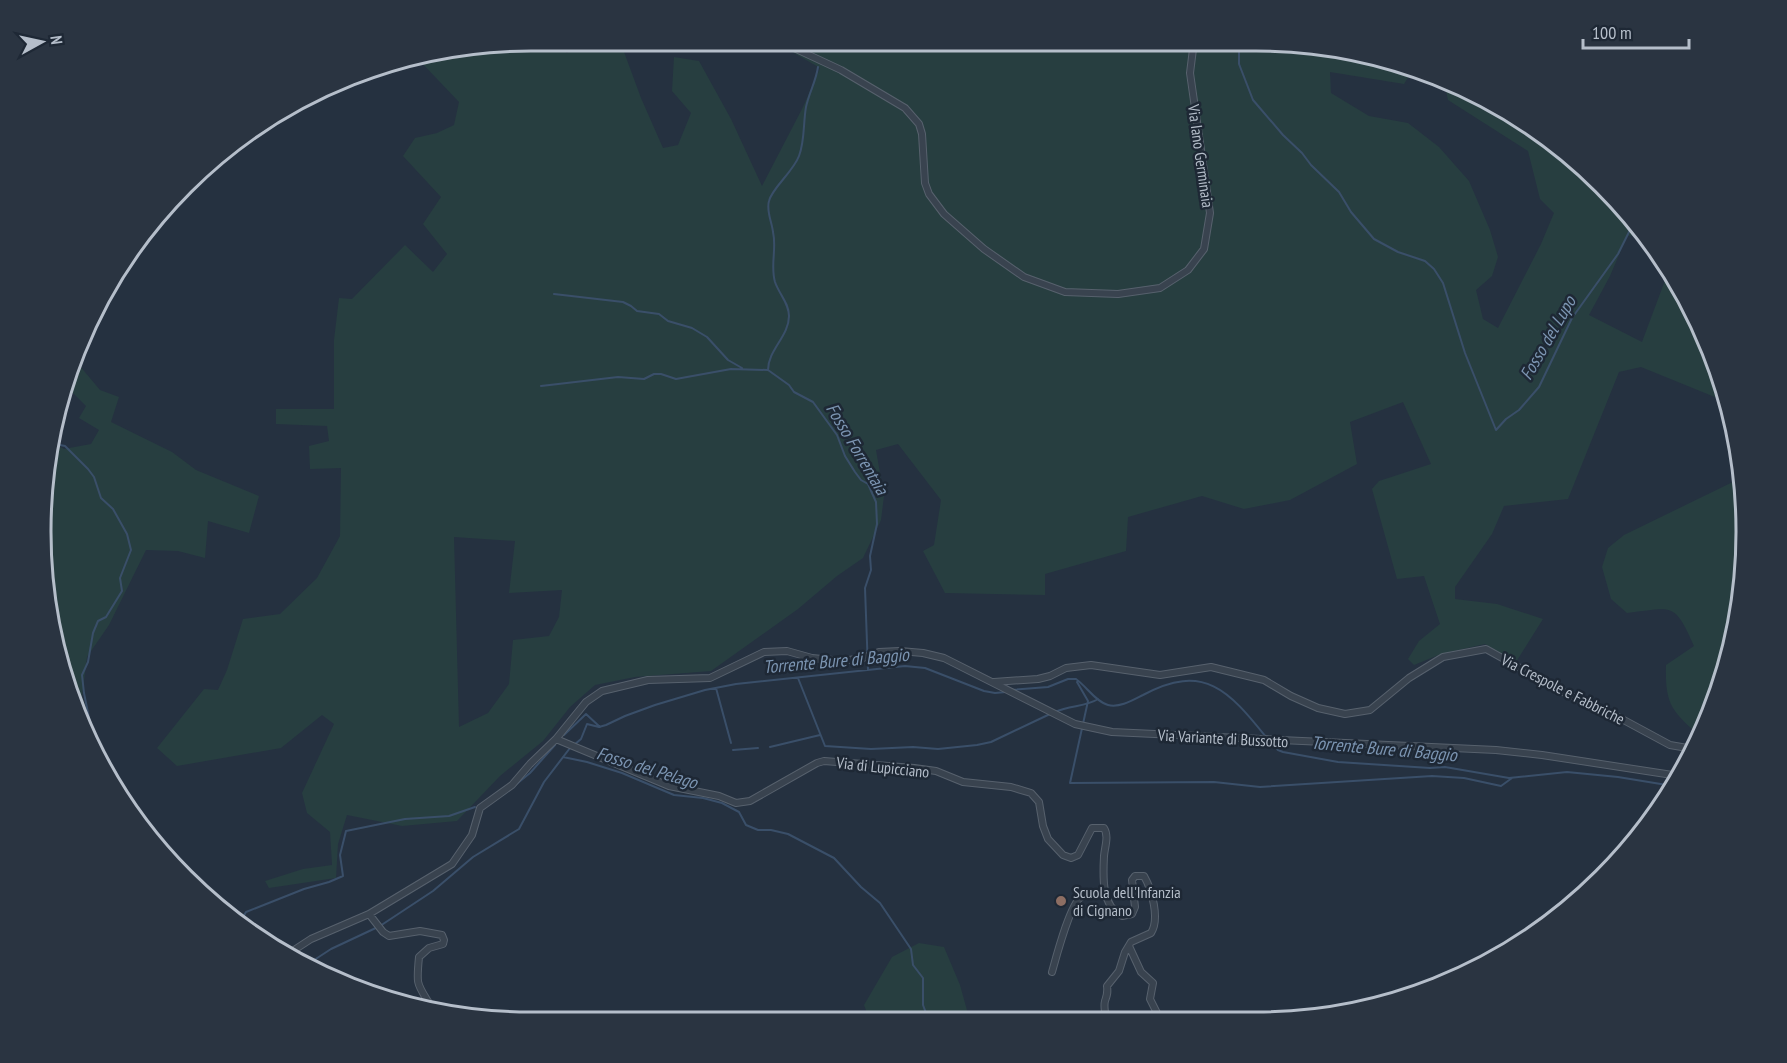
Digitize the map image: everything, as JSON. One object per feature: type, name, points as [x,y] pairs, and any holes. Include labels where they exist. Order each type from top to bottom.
[{"type":"street","name":"Via Iano Germinaia","points":[[800,51],[841,70],[905,108],[919,124],[922,134],[925,183],[929,194],[944,214],[984,249],[1024,277],[1065,292],[1118,294],[1160,288],[1188,270],[1204,249],[1210,213],[1190,73],[1193,51]]},
{"type":"street","name":"Via Crespole e Fabbriche","points":[[992,682],[1038,679],[1066,668],[1091,665],[1160,675],[1210,667],[1264,680],[1318,708],[1345,714],[1370,710],[1409,678],[1443,657],[1486,649],[1567,694],[1620,718],[1670,745],[1684,747]]},
{"type":"street","points":[[295,950],[311,939],[370,916],[452,864],[472,835],[480,808],[512,785],[586,702],[602,691],[648,680],[711,678],[764,652],[787,651],[812,658],[842,661],[863,658],[879,652],[923,653],[944,658],[992,682]]},
{"type":"street","name":"Via Variante di Bussotto","points":[[992,682],[1075,723],[1112,732],[1496,750],[1542,754],[1670,775]]},
{"type":"street","name":"Via di Lupicciano","points":[[556,738],[669,786],[719,796],[736,803],[750,801],[824,761],[936,771],[963,782],[1018,789],[1036,797],[1046,834],[1053,845],[1067,857],[1078,855],[1092,828],[1104,828],[1107,835],[1104,857],[1104,893]]},
{"type":"street","points":[[1052,972],[1065,930],[1078,900],[1104,893],[1110,907],[1118,914],[1128,916],[1134,912],[1135,907],[1132,880],[1135,876],[1141,875],[1146,880],[1154,912],[1154,926],[1150,933],[1133,939],[1129,946],[1119,971],[1107,986],[1108,994],[1104,1002],[1106,1012]]},
{"type":"street","points":[[370,916],[389,936],[420,931],[442,935],[443,944],[429,948],[419,957],[417,980],[427,1001]]},
{"type":"street","points":[[1129,946],[1141,972],[1153,983],[1150,999],[1156,1012]]},
{"type":"green space","points":[[624,51],[663,148],[678,145],[691,113],[672,91],[674,57],[699,61],[731,119],[762,186],[803,107],[820,68],[790,51],[1256,51],[1318,55],[1380,67],[1409,77],[1404,84],[1330,72],[1331,93],[1369,116],[1408,123],[1439,147],[1469,181],[1490,230],[1498,257],[1492,276],[1476,290],[1483,319],[1498,328],[1541,244],[1554,213],[1540,199],[1528,151],[1448,100],[1446,91],[1496,115],[1548,150],[1572,170],[1617,215],[1634,236],[1627,236],[1610,276],[1589,315],[1642,342],[1665,280],[1699,348],[1717,398],[1641,367],[1619,372],[1568,499],[1504,506],[1492,534],[1455,587],[1455,599],[1497,604],[1543,619],[1516,662],[1485,644],[1441,654],[1414,665],[1408,659],[1419,641],[1440,624],[1424,576],[1397,579],[1372,489],[1379,481],[1431,464],[1403,402],[1350,422],[1357,464],[1290,500],[1244,509],[1202,496],[1128,517],[1126,551],[1045,574],[1045,595],[945,593],[923,551],[934,545],[941,500],[898,444],[876,450],[884,496],[881,520],[863,558],[837,576],[798,609],[711,671],[635,677],[595,685],[570,707],[543,741],[500,776],[457,821],[402,826],[347,815],[338,844],[336,878],[269,888],[265,881],[303,869],[332,865],[330,832],[307,813],[302,793],[334,724],[322,715],[281,748],[177,766],[157,748],[204,689],[218,690],[227,670],[243,619],[280,614],[317,578],[340,536],[341,468],[310,469],[309,446],[329,441],[327,426],[276,424],[276,409],[334,409],[334,340],[339,298],[352,299],[405,245],[433,272],[447,254],[423,224],[441,197],[403,156],[415,138],[437,133],[454,125],[459,102],[422,64],[500,52]],"holes":[[[454,537],[515,541],[509,593],[562,590],[559,617],[549,636],[513,640],[509,684],[488,713],[459,727]]]},
{"type":"green space","points":[[81,367],[100,390],[119,397],[111,422],[172,452],[196,470],[259,496],[249,533],[208,521],[205,558],[178,551],[146,550],[109,625],[87,657],[82,697],[93,725],[77,686],[67,656],[60,625],[52,563],[51,532],[52,500],[59,446],[64,449],[91,444],[99,430],[79,418],[86,406],[72,392]]},
{"type":"green space","points":[[1733,482],[1735,563],[1727,625],[1720,656],[1693,729],[1676,713],[1667,689],[1666,665],[1694,646],[1682,621],[1676,614],[1663,609],[1627,613],[1611,599],[1602,567],[1608,548],[1624,535]]},
{"type":"green space","points":[[919,943],[944,947],[960,985],[968,1012],[867,1012],[864,1005],[892,957]]},
{"type":"waterway","name":"Fosso del Lupo","points":[[1239,51],[1239,64],[1253,100],[1311,165],[1339,192],[1351,212],[1374,239],[1398,252],[1425,261],[1434,269],[1443,283],[1465,353],[1496,430],[1519,410],[1539,387],[1572,318],[1618,254],[1630,230]]},
{"type":"waterway","name":"Fosso Forrentaia","points":[[768,370],[771,356],[786,330],[789,316],[775,282],[774,238],[768,205],[774,191],[799,156],[806,107],[818,67]]},
{"type":"waterway","points":[[554,294],[623,302],[637,311],[659,314],[668,321],[692,328],[707,337],[728,360],[742,368]]},
{"type":"waterway","points":[[541,386],[618,377],[644,379],[654,374],[676,379],[731,369],[768,370]]},
{"type":"waterway","name":"Fosso Forrentaia","points":[[768,370],[789,385],[794,392],[813,402],[837,435],[845,456],[855,472],[861,480],[868,484],[876,502],[877,524],[870,556],[871,570],[865,588],[868,670]]},
{"type":"waterway","points":[[59,445],[65,446],[94,477],[101,498],[113,509],[127,534],[131,550],[120,578],[122,591],[106,617],[98,621],[93,633],[88,662],[82,675],[89,717]]},
{"type":"waterway","name":"Torrente Bure di Baggio","points":[[574,745],[581,739],[587,724],[599,727],[655,705],[705,690],[736,684],[905,666],[925,668],[984,691],[1006,692]]},
{"type":"waterway","points":[[798,678],[825,746],[938,749],[977,745],[991,742],[1050,714]]},
{"type":"waterway","name":"Torrente Bure di Baggio","points":[[1011,690],[1048,687],[1068,679],[1076,679],[1099,701],[1113,706],[1126,703],[1164,685],[1183,681],[1199,682],[1214,686],[1227,695],[1240,706],[1266,737]]},
{"type":"waterway","points":[[1077,682],[1088,701],[1070,783],[1214,782],[1260,787],[1432,776],[1464,778],[1501,786],[1512,778]]},
{"type":"waterway","points":[[716,688],[731,743]]},
{"type":"waterway","points":[[1055,712],[1098,699]]},
{"type":"waterway","points":[[564,735],[586,714],[600,727]]},
{"type":"waterway","points":[[770,747],[820,735]]},
{"type":"waterway","name":"Torrente Bure di Baggio","points":[[1270,741],[1283,752],[1338,762],[1445,767],[1509,778],[1567,772],[1664,784]]},
{"type":"waterway","points":[[503,795],[530,773],[555,745]]},
{"type":"waterway","name":"Torrente Bure di Baggio","points":[[315,960],[331,949],[380,926],[433,891],[473,857],[519,829],[544,782],[570,748]]},
{"type":"waterway","points":[[733,750],[758,748]]},
{"type":"waterway","name":"Fosso del Pelago","points":[[563,757],[622,773],[674,795],[703,798],[722,803],[739,812],[746,825],[758,830],[788,834],[834,858],[861,887],[880,903],[911,949],[913,965],[923,978],[923,1005],[926,1012]]},
{"type":"waterway","points":[[244,916],[246,912],[343,876],[340,855],[346,831],[405,819],[449,816],[475,807]]},
{"type":"place","name":"Scuola dell'Infanzia di Cignano","points":[[1061,901]]}]
